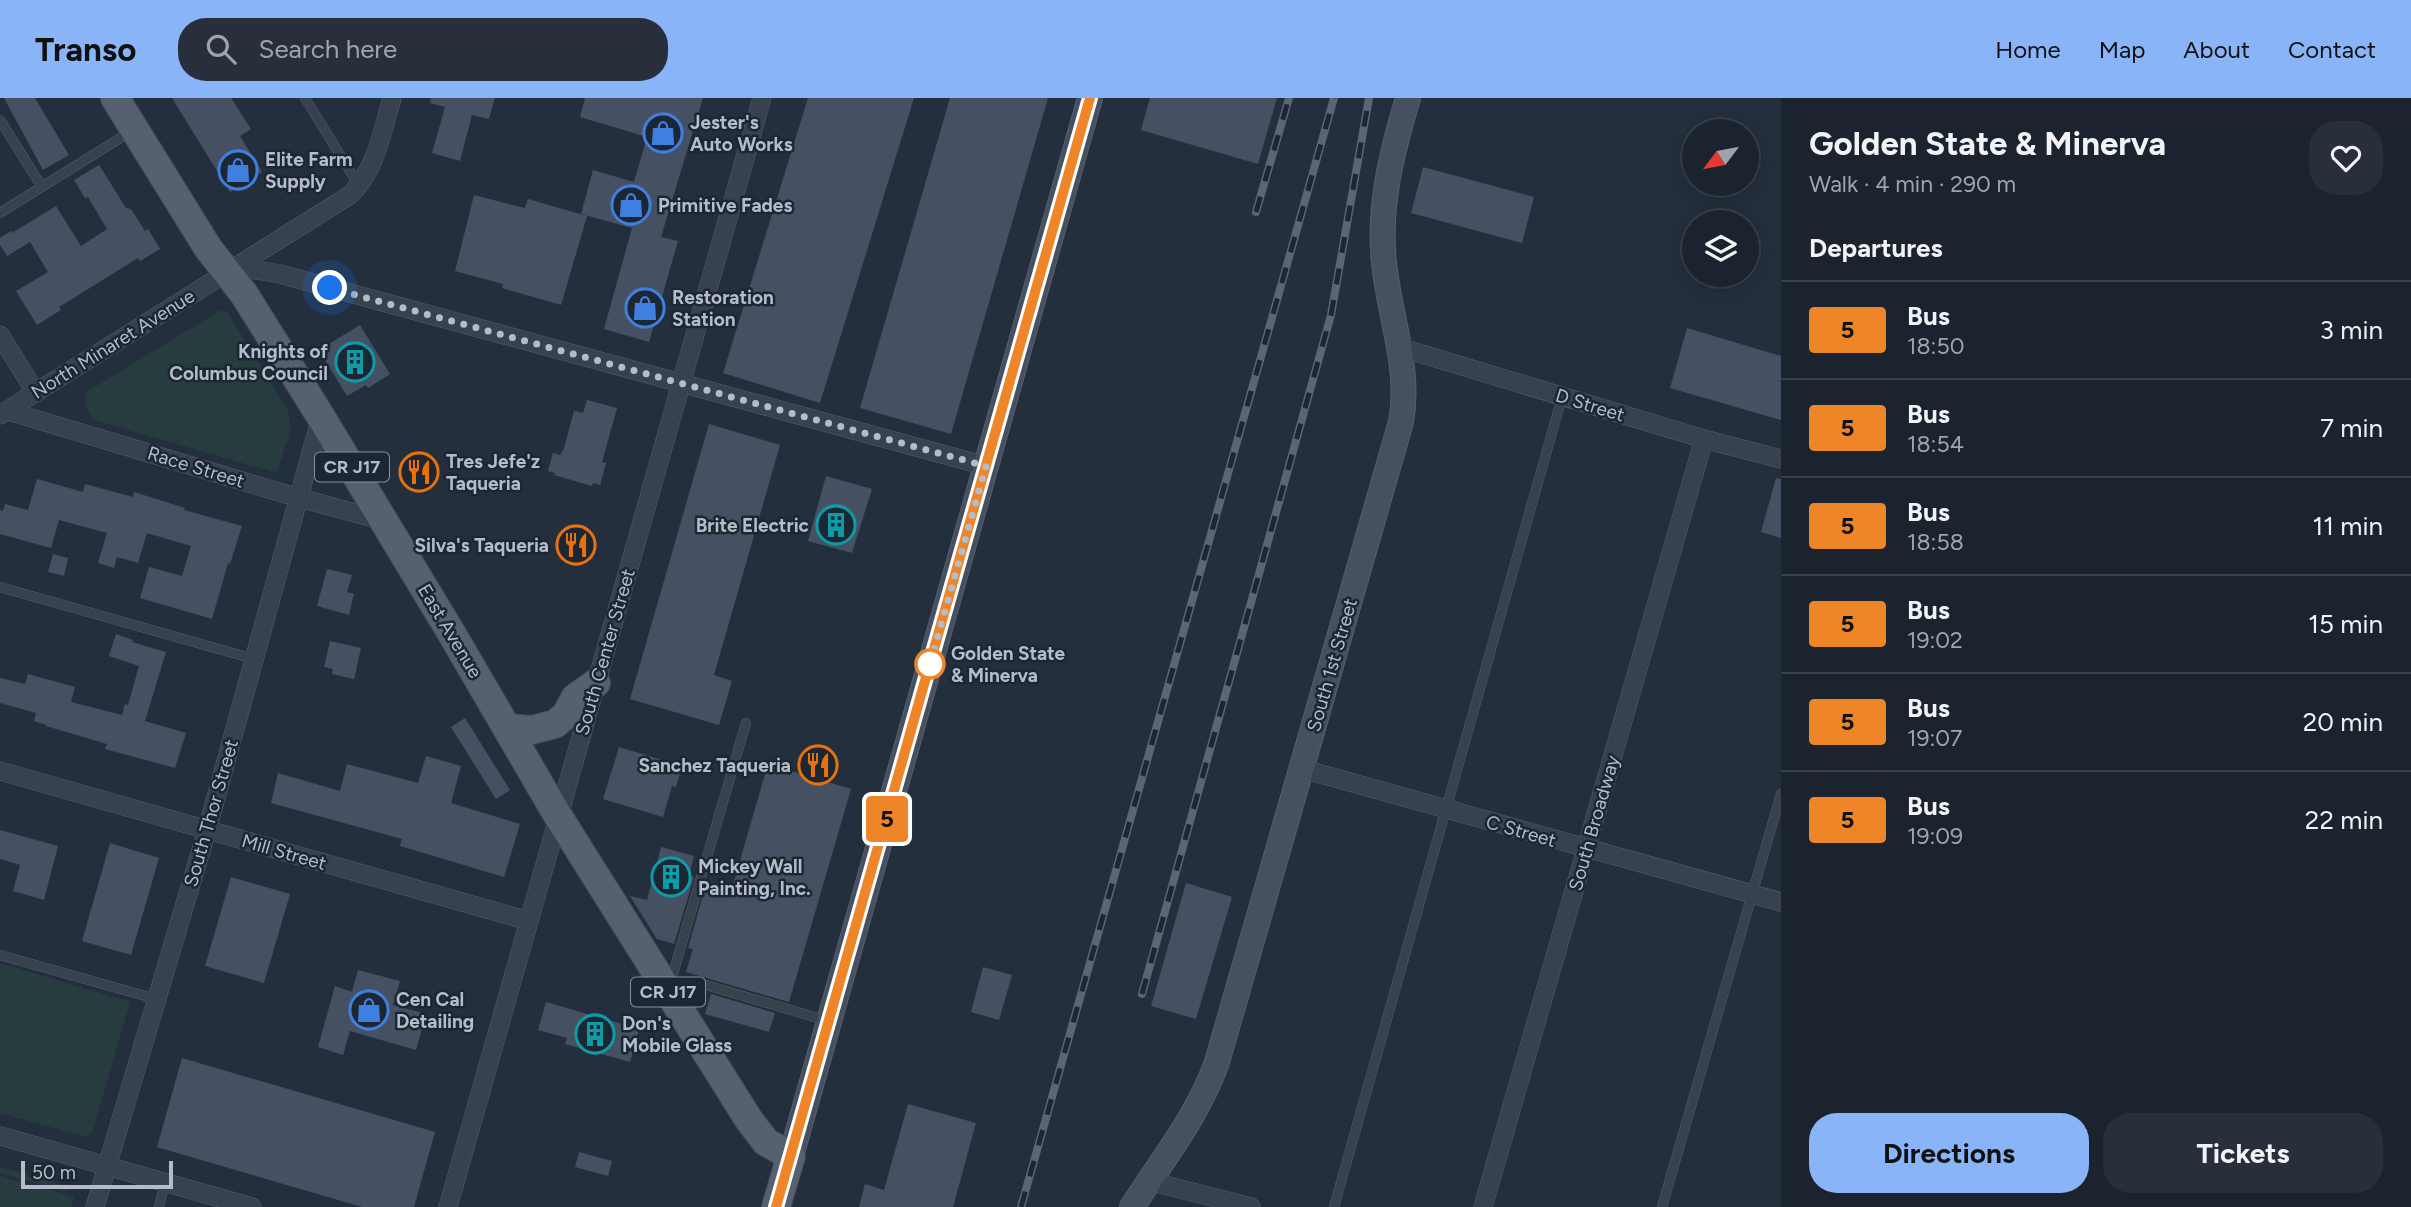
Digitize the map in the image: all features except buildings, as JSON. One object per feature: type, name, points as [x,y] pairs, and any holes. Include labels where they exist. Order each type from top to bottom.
[{"type":"main road","name":"East Avenue","points":[[115,98],[208,248],[244,294],[321,417],[558,816],[758,1133],[770,1146],[791,1156]]},
{"type":"main road","points":[[507,728],[532,730],[555,724],[566,715],[575,698],[596,683]]},
{"type":"main road","points":[[776,1207],[791,1156]]},
{"type":"street","points":[[360,186],[374,158],[392,98]]},
{"type":"street","name":"South Center Street","points":[[448,1207],[762,98]]},
{"type":"street","points":[[791,1156],[1090,98]]},
{"type":"street","name":"South 1st Street","points":[[1132,1207],[1188,1123],[1213,1075],[1401,422],[1405,390],[1387,286],[1383,240],[1386,184],[1408,98]]},
{"type":"street","name":"North Minaret Avenue","points":[[4,413],[340,202],[360,186]]},
{"type":"street","points":[[270,246],[272,263],[280,274]]},
{"type":"street","points":[[226,273],[250,269],[280,274],[986,466]]},
{"type":"street","points":[[0,335],[36,393]]},
{"type":"street","name":"D Street","points":[[1399,347],[1704,439],[1781,459]]},
{"type":"street","name":"Race Street","points":[[4,413],[385,521]]},
{"type":"street","name":"South Thor Street","points":[[95,1207],[207,830],[321,417]]},
{"type":"street","name":"South Broadway","points":[[1483,1207],[1704,439]]},
{"type":"street","name":"C Street","points":[[1303,769],[1586,850],[1781,902]]},
{"type":"street","name":"Mill Street","points":[[0,771],[529,921]]},
{"type":"street","points":[[0,1136],[252,1207]]},
{"type":"street","points":[[1149,1181],[1251,1207]]},
{"type":"lane","points":[[305,98],[360,186]]},
{"type":"lane","points":[[0,120],[41,187]]},
{"type":"lane","points":[[0,213],[134,129]]},
{"type":"lane","points":[[1334,1207],[1562,397]]},
{"type":"lane","points":[[0,587],[254,659]]},
{"type":"lane","points":[[668,992],[746,723]]},
{"type":"lane","points":[[1661,1207],[1781,794]]},
{"type":"lane","points":[[0,955],[156,999]]},
{"type":"lane","points":[[668,992],[692,984],[706,985],[829,1021]]},
{"type":"lane","points":[[159,1207],[165,1182]]},
{"type":"green space","points":[[221,310],[228,313],[288,411],[291,428],[277,473],[94,420],[86,406],[88,391]]},
{"type":"green space","points":[[0,963],[130,1002],[93,1130],[89,1135],[83,1136],[0,1113]]},
{"type":"green space","points":[[0,1167],[72,1188],[66,1191],[0,1173]]},
{"type":"green space","points":[[0,1176],[74,1197],[71,1207],[0,1207]]},
{"type":"railway","points":[[1256,212],[1289,98]]},
{"type":"railway","points":[[1021,1207],[1334,98]]},
{"type":"railway","points":[[1142,994],[1331,315],[1369,98]]},
{"type":"bus line","name":"5","points":[[776,1207],[1090,98]]},
{"type":"place","name":"Jester's Auto Works","points":[[663,133]]},
{"type":"place","name":"Elite Farm Supply","points":[[238,170]]},
{"type":"place","name":"Primitive Fades","points":[[631,205]]},
{"type":"place","name":"Restoration Station","points":[[645,308]]},
{"type":"place","name":"Knights of Columbus Council","points":[[355,362]]},
{"type":"place","name":"Tres Jefe'z Taqueria","points":[[419,472]]},
{"type":"place","name":"Brite Electric","points":[[836,525]]},
{"type":"place","name":"Silva's Taqueria","points":[[576,545]]},
{"type":"place","name":"Golden State & Minerva","points":[[930,664]]},
{"type":"place","name":"Sanchez Taqueria","points":[[818,765]]},
{"type":"place","name":"Mickey Wall Painting, Inc.","points":[[671,877]]},
{"type":"place","name":"Cen Cal Detailing","points":[[369,1010]]},
{"type":"place","name":"Don's Mobile Glass","points":[[595,1034]]},
{"type":"route","points":[[330,288],[986,466],[930,664]]}]
